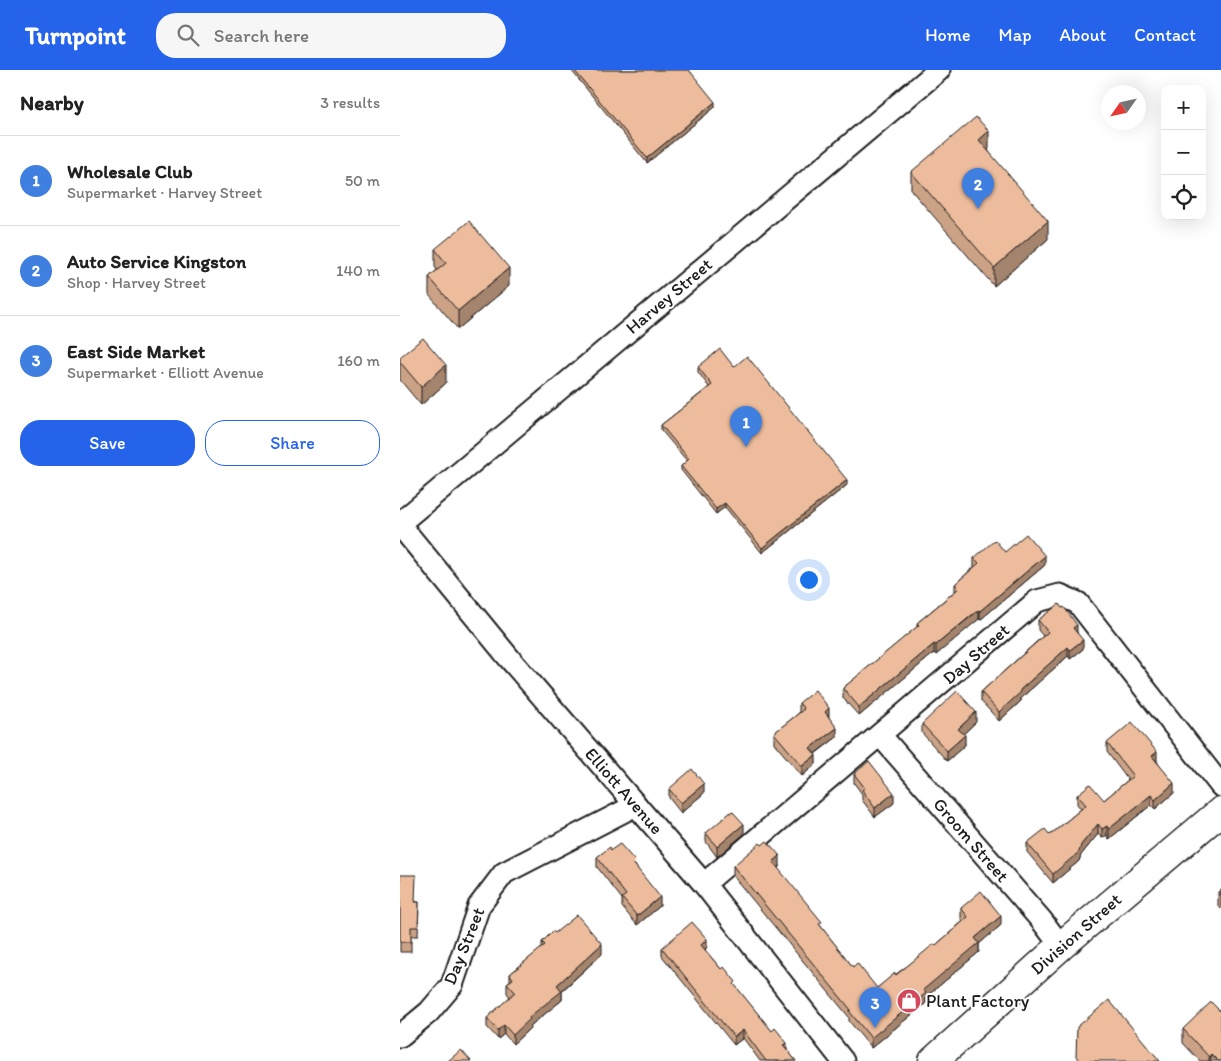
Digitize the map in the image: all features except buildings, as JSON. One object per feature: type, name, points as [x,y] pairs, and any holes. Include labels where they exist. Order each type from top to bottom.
[{"type":"main road","name":"Division Street","points":[[933,1061],[1061,946],[1221,811]]},
{"type":"street","name":"Harvey Street","points":[[400,524],[939,70]]},
{"type":"street","name":"Elliott Avenue","points":[[400,524],[509,658],[704,884],[842,1061]]},
{"type":"street","name":"Day Street","points":[[704,884],[1037,601],[1060,595],[1078,604],[1221,786]]},
{"type":"street","name":"Groom Street","points":[[880,735],[1042,921],[1061,946]]},
{"type":"street","name":"Day Street","points":[[400,1036],[428,1012],[452,985],[479,906],[504,872],[636,805]]},
{"type":"place","name":"Auto Service Kingston","points":[[978,209]]},
{"type":"place","name":"Wholesale Club","points":[[746,447]]},
{"type":"place","name":"Plant Factory","points":[[909,1001]]},
{"type":"place","name":"East Side Market","points":[[875,1028]]}]
